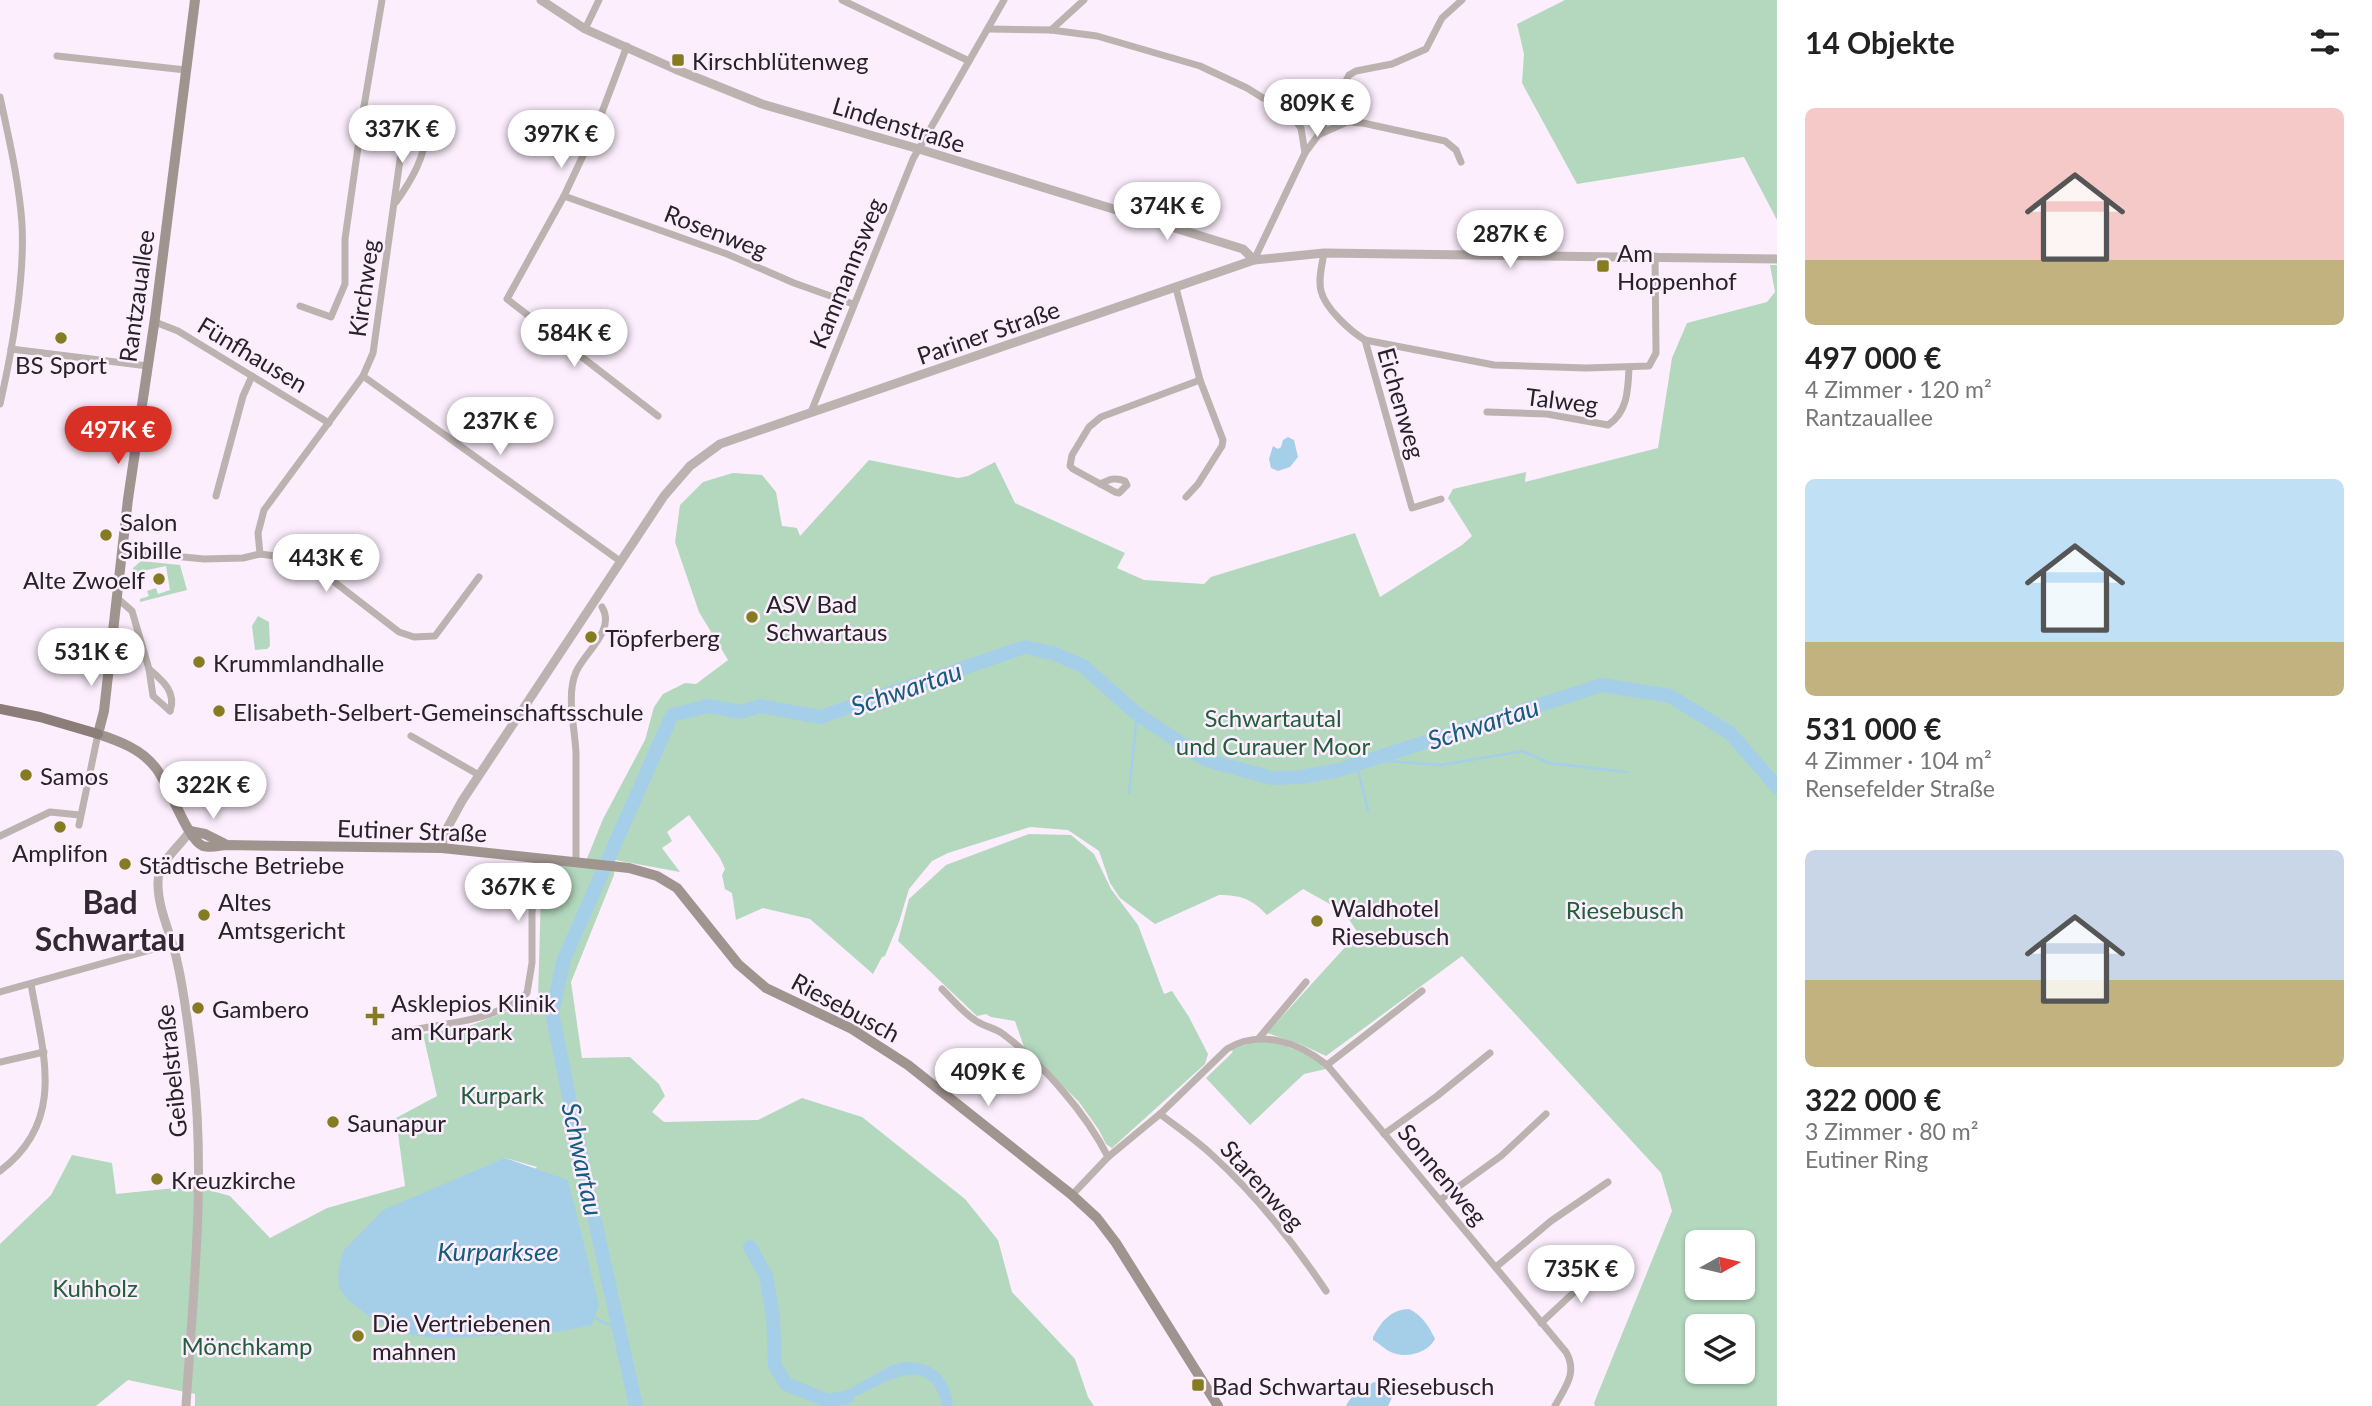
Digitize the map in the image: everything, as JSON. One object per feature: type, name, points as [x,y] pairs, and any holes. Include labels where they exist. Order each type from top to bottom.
[{"type":"main road","name":"Rantzauallee","points":[[98,734],[104,711],[122,551],[155,322],[195,0]]},
{"type":"main road","points":[[0,709],[40,717],[98,734],[136,750],[155,767],[169,788],[190,831]]},
{"type":"main road","name":"Eutiner Straße","points":[[190,831],[205,834],[225,845],[442,848],[576,861],[644,872],[677,888]]},
{"type":"main road","name":"Riesebusch","points":[[677,888],[732,957],[766,988],[852,1030],[908,1065],[1072,1195],[1097,1218],[1116,1243],[1218,1406]]},
{"type":"street","points":[[300,306],[331,317],[345,284],[345,239],[382,0]]},
{"type":"street","name":"Lindenstraße","points":[[541,0],[585,29],[762,104],[919,149],[1243,249],[1254,260]]},
{"type":"street","points":[[585,29],[599,0]]},
{"type":"street","points":[[842,0],[969,61]]},
{"type":"street","name":"Kammannsweg","points":[[811,412],[853,304],[919,149],[1004,0]]},
{"type":"street","points":[[1051,30],[1084,0]]},
{"type":"street","points":[[1254,260],[1305,153],[1319,134],[1349,75],[1356,71],[1392,64],[1426,49],[1442,18],[1462,0]]},
{"type":"street","points":[[989,29],[1051,30],[1097,36],[1200,66],[1292,116],[1301,128],[1305,153]]},
{"type":"street","points":[[627,46],[596,128],[564,196],[507,299],[658,416]]},
{"type":"street","points":[[57,55],[186,70]]},
{"type":"street","points":[[0,97],[15,168],[22,225],[21,265],[11,349],[0,404]]},
{"type":"street","name":"Kirchweg","points":[[363,112],[426,130],[426,144],[411,181],[395,204]]},
{"type":"street","points":[[1319,134],[1347,122],[1363,123],[1445,141],[1456,150],[1461,163]]},
{"type":"street","name":"Kirchweg","points":[[260,554],[258,533],[264,510],[363,376],[373,353],[405,124]]},
{"type":"street","name":"Rosenweg","points":[[564,196],[727,254],[794,283],[853,304]]},
{"type":"street","name":"Pariner Straße","points":[[442,848],[444,834],[479,775],[664,496],[690,466],[720,444],[1254,260],[1324,253],[1777,259]]},
{"type":"street","name":"Eichenweg","points":[[1324,253],[1320,281],[1324,299],[1350,329],[1364,340],[1412,508],[1441,499]]},
{"type":"street","points":[[1364,340],[1494,365],[1629,368],[1649,366],[1656,353],[1655,256]]},
{"type":"street","points":[[1176,288],[1200,380],[1223,440],[1198,484],[1186,497]]},
{"type":"street","name":"Fünfhausen","points":[[155,322],[178,331],[329,423]]},
{"type":"street","points":[[11,349],[148,366]]},
{"type":"street","name":"Talweg","points":[[1487,412],[1547,414],[1608,425],[1620,415],[1627,398],[1629,368]]},
{"type":"street","points":[[216,496],[243,396],[252,376]]},
{"type":"street","points":[[363,376],[620,561]]},
{"type":"street","points":[[1101,484],[1070,466],[1072,455],[1090,427],[1101,417],[1200,380]]},
{"type":"street","points":[[122,551],[204,559],[243,558],[260,554],[306,559],[399,632],[414,637],[435,636],[479,577]]},
{"type":"street","points":[[117,598],[132,611],[149,669],[153,696],[170,711],[172,705],[168,685],[149,669]]},
{"type":"street","points":[[576,861],[576,752],[572,688],[576,672],[607,625],[602,607]]},
{"type":"street","points":[[79,825],[98,734]]},
{"type":"street","points":[[411,736],[479,775]]},
{"type":"street","points":[[0,836],[50,812],[80,816]]},
{"type":"street","name":"Geibelstraße","points":[[186,1406],[199,1160],[193,1068],[177,962],[158,881],[163,863],[190,831]]},
{"type":"street","points":[[406,1031],[510,1007],[527,993],[532,963],[532,913],[537,858]]},
{"type":"street","points":[[0,992],[172,944]]},
{"type":"street","points":[[1072,1195],[1108,1157],[1160,1114],[1227,1049],[1259,1038],[1306,982]]},
{"type":"street","points":[[0,1171],[14,1161],[25,1147],[39,1119],[47,1091],[44,1052],[31,984]]},
{"type":"street","points":[[942,989],[977,1022],[1000,1032],[1021,1049],[1076,1106],[1108,1157]]},
{"type":"street","points":[[1327,1065],[1422,991]]},
{"type":"street","name":"Sonnenweg","points":[[1259,1038],[1279,1040],[1298,1047],[1327,1065],[1566,1352],[1572,1363],[1572,1373],[1555,1406]]},
{"type":"street","points":[[0,1062],[44,1052]]},
{"type":"street","points":[[1384,1134],[1490,1053]]},
{"type":"street","name":"Starenweg","points":[[1160,1114],[1210,1152],[1238,1180],[1310,1267],[1326,1292]]},
{"type":"street","points":[[1440,1200],[1501,1156],[1546,1114]]},
{"type":"street","points":[[1496,1267],[1551,1222],[1608,1182]]},
{"type":"street","points":[[1541,1323],[1586,1281],[1589,1268]]},
{"type":"green space","points":[[1565,0],[1777,0],[1777,220],[1744,157],[1577,184],[1522,83],[1524,54],[1517,24]]},
{"type":"green space","name":"Schwartautal und Curauer Moor","points":[[1770,265],[1777,265],[1777,1406],[1595,1406],[1672,1211],[1661,1173],[1462,956],[1326,1056],[1267,1033],[1358,933],[1344,912],[1303,889],[1267,915],[1246,899],[1219,895],[1155,924],[1120,898],[1110,883],[1099,851],[1068,830],[1030,827],[948,853],[932,861],[909,889],[885,956],[873,974],[810,919],[763,908],[736,920],[732,893],[725,889],[722,875],[725,869],[689,815],[667,832],[672,841],[662,848],[680,872],[615,860],[614,875],[571,982],[582,1058],[630,1057],[659,1084],[665,1096],[652,1112],[664,1122],[758,1120],[802,1098],[862,1117],[965,1199],[998,1240],[1012,1292],[1075,1359],[1088,1397],[1094,1406],[195,1406],[195,1394],[128,1380],[96,1406],[0,1406],[0,1244],[51,1195],[72,1155],[112,1163],[116,1194],[195,1186],[230,1196],[270,1238],[327,1208],[405,1186],[396,1118],[437,1096],[423,1034],[469,1026],[532,1002],[538,997],[542,857],[586,861],[603,819],[645,740],[654,707],[663,694],[685,683],[696,684],[728,660],[699,612],[675,542],[680,505],[703,482],[733,473],[762,475],[776,492],[782,526],[797,528],[800,536],[869,460],[958,478],[968,476],[995,462],[1015,503],[1125,553],[1117,568],[1144,580],[1204,584],[1211,577],[1355,533],[1380,597],[1472,536],[1448,498],[1453,489],[1526,472],[1525,482],[1658,448],[1672,358],[1687,323],[1767,302],[1775,292]],"holes":[[[505,1158],[537,1167],[370,1317]]]},
{"type":"green space","points":[[141,561],[180,565],[187,590],[140,602],[140,599],[149,596],[147,591],[156,588],[158,594],[170,590],[166,566],[133,573],[133,568]]},
{"type":"green space","points":[[258,616],[269,622],[270,646],[267,649],[255,650],[252,626]]},
{"type":"green space","points":[[1029,834],[1071,835],[1094,854],[1111,889],[1138,925],[1164,994],[1172,991],[1208,1054],[1205,1064],[1112,1148],[1106,1144],[1079,1102],[1024,1047],[1015,1021],[986,1014],[977,1016],[898,941],[909,899],[946,865]]},
{"type":"green space","points":[[1260,1040],[1295,1050],[1326,1069],[1304,1074],[1250,1125],[1206,1078],[1233,1049]]},
{"type":"water","points":[[1288,437],[1294,440],[1298,457],[1290,467],[1278,471],[1271,468],[1269,459],[1273,446],[1278,449]]},
{"type":"water","name":"Kurparksee","points":[[505,1158],[568,1180],[599,1305],[595,1316],[618,1327],[594,1319],[592,1325],[558,1332],[438,1339],[400,1333],[370,1317],[350,1302],[339,1288],[338,1272],[343,1251],[383,1210]]},
{"type":"water","points":[[1409,1309],[1425,1321],[1435,1339],[1431,1344],[1421,1352],[1400,1355],[1373,1340],[1376,1331],[1387,1317]]},
{"type":"water","points":[[904,1362],[924,1364],[939,1373],[948,1387],[953,1406],[942,1406],[937,1390],[929,1380],[919,1375],[896,1378],[841,1403],[828,1401],[890,1366]]},
{"type":"water","points":[[1387,1379],[1395,1381],[1397,1387],[1388,1406],[1346,1406],[1363,1388]]},
{"type":"waterway","name":"Schwartau","points":[[636,1406],[552,1013],[564,959],[672,715],[708,706],[740,712],[760,706],[820,717],[1025,647],[1053,653],[1083,666],[1137,714],[1206,760],[1272,778],[1301,777],[1339,770],[1602,685],[1670,696],[1730,733],[1777,787]]},
{"type":"waterway","points":[[1129,793],[1137,714]]},
{"type":"waterway","points":[[1373,760],[1441,765],[1523,751],[1549,763],[1627,772]]},
{"type":"waterway","points":[[1357,765],[1368,811]]},
{"type":"waterway","points":[[750,1247],[766,1276],[773,1316],[775,1366],[786,1384],[828,1401],[847,1397]]},
{"type":"place","name":"Kirschblütenweg","points":[[678,60]]},
{"type":"place","name":"Am Hoppenhof","points":[[1603,266]]},
{"type":"place","name":"BS Sport","points":[[61,338]]},
{"type":"place","name":"Salon Sibille","points":[[106,535]]},
{"type":"place","name":"Alte Zwoelf","points":[[159,579]]},
{"type":"place","name":"ASV Bad Schwartaus","points":[[752,617]]},
{"type":"place","name":"Töpferberg","points":[[591,637]]},
{"type":"place","name":"Krummlandhalle","points":[[199,662]]},
{"type":"place","name":"Elisabeth-Selbert-Gemeinschaftsschule","points":[[219,711]]},
{"type":"place","name":"Samos","points":[[26,775]]},
{"type":"place","name":"Amplifon","points":[[60,827]]},
{"type":"place","name":"Städtische Betriebe","points":[[125,864]]},
{"type":"place","name":"Altes Amtsgericht","points":[[204,915]]},
{"type":"place","name":"Waldhotel Riesebusch","points":[[1317,921]]},
{"type":"place","name":"Gambero","points":[[198,1008]]},
{"type":"place","name":"Asklepios Klinik am Kurpark","points":[[375,1016]]},
{"type":"place","name":"Saunapur","points":[[333,1122]]},
{"type":"place","name":"Kreuzkirche","points":[[157,1179]]},
{"type":"place","name":"Die Vertriebenen mahnen","points":[[358,1336]]},
{"type":"place","name":"Bad Schwartau Riesebusch","points":[[1198,1385]]},
{"type":"district","name":"Bad Schwartau","points":[[110,920]]},
{"type":"park label","name":"Kurpark","points":[[502,1094]]},
{"type":"park label","name":"Kuhholz","points":[[95,1287]]},
{"type":"park label","name":"Mönchkamp","points":[[247,1345]]}]
